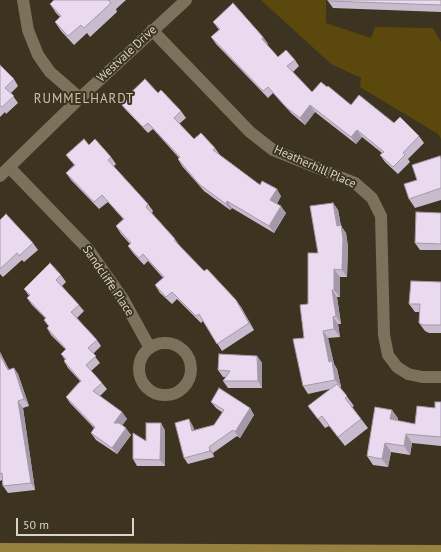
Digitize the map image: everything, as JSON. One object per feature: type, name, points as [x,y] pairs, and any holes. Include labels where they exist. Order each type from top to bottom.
[{"type":"main road","points":[[0,549],[441,551]]},
{"type":"street","points":[[23,0],[28,30],[38,55],[50,72],[80,98]]},
{"type":"street","name":"Westvale Drive","points":[[0,176],[80,98],[186,0]]},
{"type":"street","name":"Heatherhill Place","points":[[152,30],[250,132],[280,153],[355,183],[372,198],[381,216],[384,335],[388,355],[397,367],[408,374],[422,377],[441,377]]},
{"type":"street","name":"Sandcliffe Place","points":[[9,167],[88,249],[123,300],[150,348]]},
{"type":"street","points":[[159,344],[171,344],[186,355],[190,369],[189,378],[181,389],[167,395],[156,393],[145,386],[140,375],[139,367],[144,354],[150,348],[159,344]]},
{"type":"shaded area","points":[[261,0],[326,0],[326,23],[371,38],[375,27],[433,28],[441,42],[441,139],[438,134],[360,87],[361,78],[331,64]]},
{"type":"building","points":[[54,0],[110,0],[109,1],[111,3],[84,28],[81,25],[68,36],[55,22],[61,16],[50,4]]},
{"type":"building","points":[[441,0],[441,5],[328,1]]},
{"type":"building","points":[[233,3],[263,37],[262,39],[278,57],[286,50],[295,60],[287,66],[312,92],[321,82],[351,105],[359,95],[394,123],[400,117],[419,136],[403,153],[405,155],[393,167],[380,155],[384,152],[357,130],[351,137],[310,105],[300,118],[286,107],[268,87],[263,91],[211,37],[220,29],[213,22]]},
{"type":"building","points":[[0,65],[14,79],[5,88],[14,96],[2,107],[0,106]]},
{"type":"building","points":[[145,79],[158,93],[161,90],[181,111],[174,118],[194,139],[201,133],[215,148],[213,150],[260,185],[262,181],[277,189],[270,200],[281,206],[269,226],[227,201],[226,204],[199,184],[178,159],[180,157],[148,123],[143,127],[120,103]]},
{"type":"building","points":[[84,139],[89,145],[95,139],[111,157],[108,160],[148,204],[146,207],[175,239],[174,240],[204,271],[207,269],[236,300],[249,323],[217,344],[199,314],[196,316],[172,292],[166,297],[155,285],[164,277],[143,254],[139,258],[128,246],[131,243],[116,226],[124,219],[102,195],[94,202],[66,173],[75,165],[66,155]]},
{"type":"building","points":[[440,156],[441,188],[409,199],[404,184],[417,180],[412,165]]},
{"type":"building","points":[[333,203],[337,226],[341,225],[343,239],[342,270],[334,269],[334,290],[332,290],[336,316],[333,317],[334,329],[323,331],[329,362],[332,361],[335,380],[303,386],[293,339],[304,338],[300,305],[308,304],[308,253],[318,253],[310,206]]},
{"type":"building","points":[[416,212],[441,213],[441,244],[415,243]]},
{"type":"building","points":[[6,214],[33,243],[19,256],[17,253],[0,269],[0,220]]},
{"type":"building","points":[[50,263],[61,275],[56,280],[79,305],[71,312],[97,340],[88,348],[96,356],[86,365],[102,383],[93,391],[122,412],[114,423],[119,423],[126,428],[112,448],[91,433],[95,427],[66,397],[81,381],[64,361],[66,359],[61,354],[66,349],[47,328],[49,326],[44,320],[46,318],[27,298],[30,295],[24,289]]},
{"type":"building","points":[[411,281],[441,282],[441,325],[423,325],[419,323],[420,304],[409,304]]},
{"type":"building","points":[[219,354],[257,356],[258,381],[223,381],[230,371],[218,370]]},
{"type":"building","points":[[0,355],[8,370],[14,368],[24,399],[18,401],[31,483],[3,486],[2,473],[0,474]]},
{"type":"building","points":[[337,384],[347,396],[345,398],[361,419],[338,437],[322,416],[318,419],[308,406]]},
{"type":"building","points":[[219,388],[250,408],[235,432],[233,430],[209,447],[210,451],[184,458],[175,423],[189,419],[192,431],[214,425],[224,410],[211,402]]},
{"type":"building","points":[[435,402],[441,402],[441,437],[406,434],[404,446],[385,443],[382,459],[367,456],[375,407],[392,410],[390,419],[415,424],[417,406],[435,408]]},
{"type":"building","points":[[146,423],[161,423],[160,460],[133,459],[133,433],[146,441]]},
{"type":"district","name":"RUMMELHARDT","points":[[84,99]]}]
